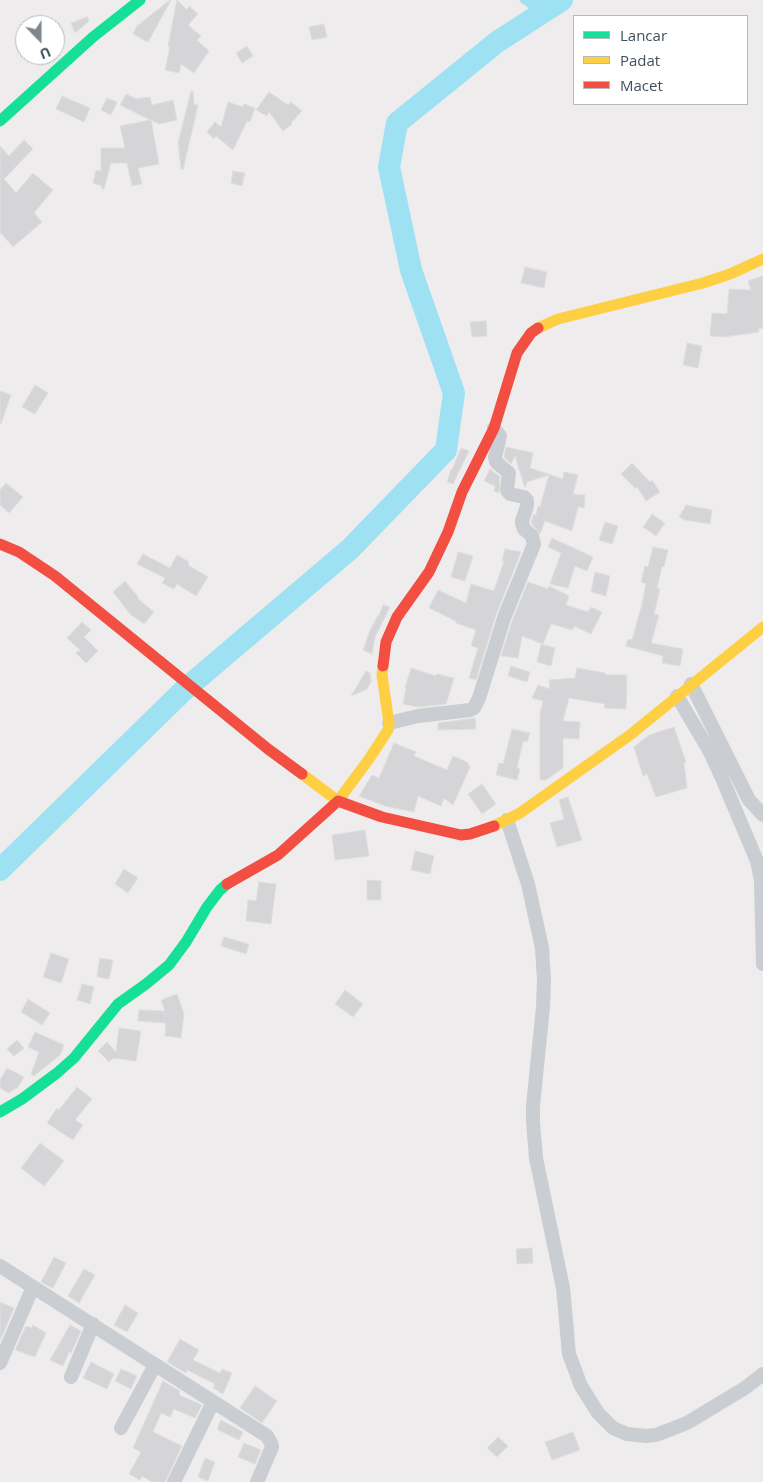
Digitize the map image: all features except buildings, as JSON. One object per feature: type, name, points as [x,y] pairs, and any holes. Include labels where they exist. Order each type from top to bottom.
[{"type":"main road","points":[[0,121],[93,36],[140,0]]},
{"type":"main road","points":[[0,1112],[22,1099],[74,1058],[118,1004],[169,965],[220,890],[228,883],[278,855],[338,800],[383,739],[388,730],[389,723],[382,675],[386,642],[397,617],[428,572],[448,532],[462,492],[494,428],[516,353],[531,333],[558,319],[703,283],[763,260]]},
{"type":"main road","points":[[0,544],[19,552],[70,586],[268,749],[338,800],[382,816],[461,835],[489,830],[538,802],[630,735],[763,627]]},
{"type":"street","points":[[389,723],[418,716],[474,708],[479,698],[504,618],[534,544],[532,536],[524,529],[522,523],[527,500],[524,497],[510,494],[507,490],[509,473],[496,462],[500,436],[494,428]]},
{"type":"street","points":[[691,684],[749,800],[763,815]]},
{"type":"street","points":[[677,696],[710,752],[757,862],[761,880],[763,964]]},
{"type":"street","points":[[507,820],[528,884],[542,948],[543,1007],[533,1106],[536,1158],[564,1288],[570,1354],[581,1386],[598,1412],[613,1428],[627,1434],[646,1436],[656,1435],[687,1423],[745,1388],[763,1374]]},
{"type":"street","points":[[0,1266],[263,1434],[271,1443],[272,1448],[257,1482]]},
{"type":"street","points":[[0,1363],[33,1287]]},
{"type":"street","points":[[71,1377],[93,1324]]},
{"type":"street","points":[[120,1428],[156,1365]]},
{"type":"street","points":[[174,1482],[213,1402]]},
{"type":"water","points":[[573,0],[542,18],[519,1]]},
{"type":"waterway","points":[[0,870],[184,690],[350,549],[446,450],[454,393],[411,270],[389,167],[397,123],[497,42],[562,0]]},
{"type":"traffic: fast","points":[[0,121],[93,37],[140,0]]},
{"type":"traffic: fast","points":[[0,1112],[22,1099],[57,1073],[74,1058],[118,1004],[169,965],[186,942],[207,907],[227,884]]},
{"type":"traffic: slow","points":[[538,328],[558,319],[703,283],[730,274],[763,259]]},
{"type":"traffic: slow","points":[[494,826],[520,813],[630,735],[763,627]]},
{"type":"traffic: slow","points":[[302,774],[338,801],[388,730],[389,723],[382,675],[383,666]]},
{"type":"traffic: jam","points":[[383,666],[386,642],[397,617],[429,572],[448,532],[462,492],[494,428],[517,353],[531,333],[538,328]]},
{"type":"traffic: jam","points":[[0,544],[19,552],[55,576],[268,749],[302,774]]},
{"type":"traffic: jam","points":[[227,884],[278,855],[338,801],[382,817],[461,835],[494,826]]}]
